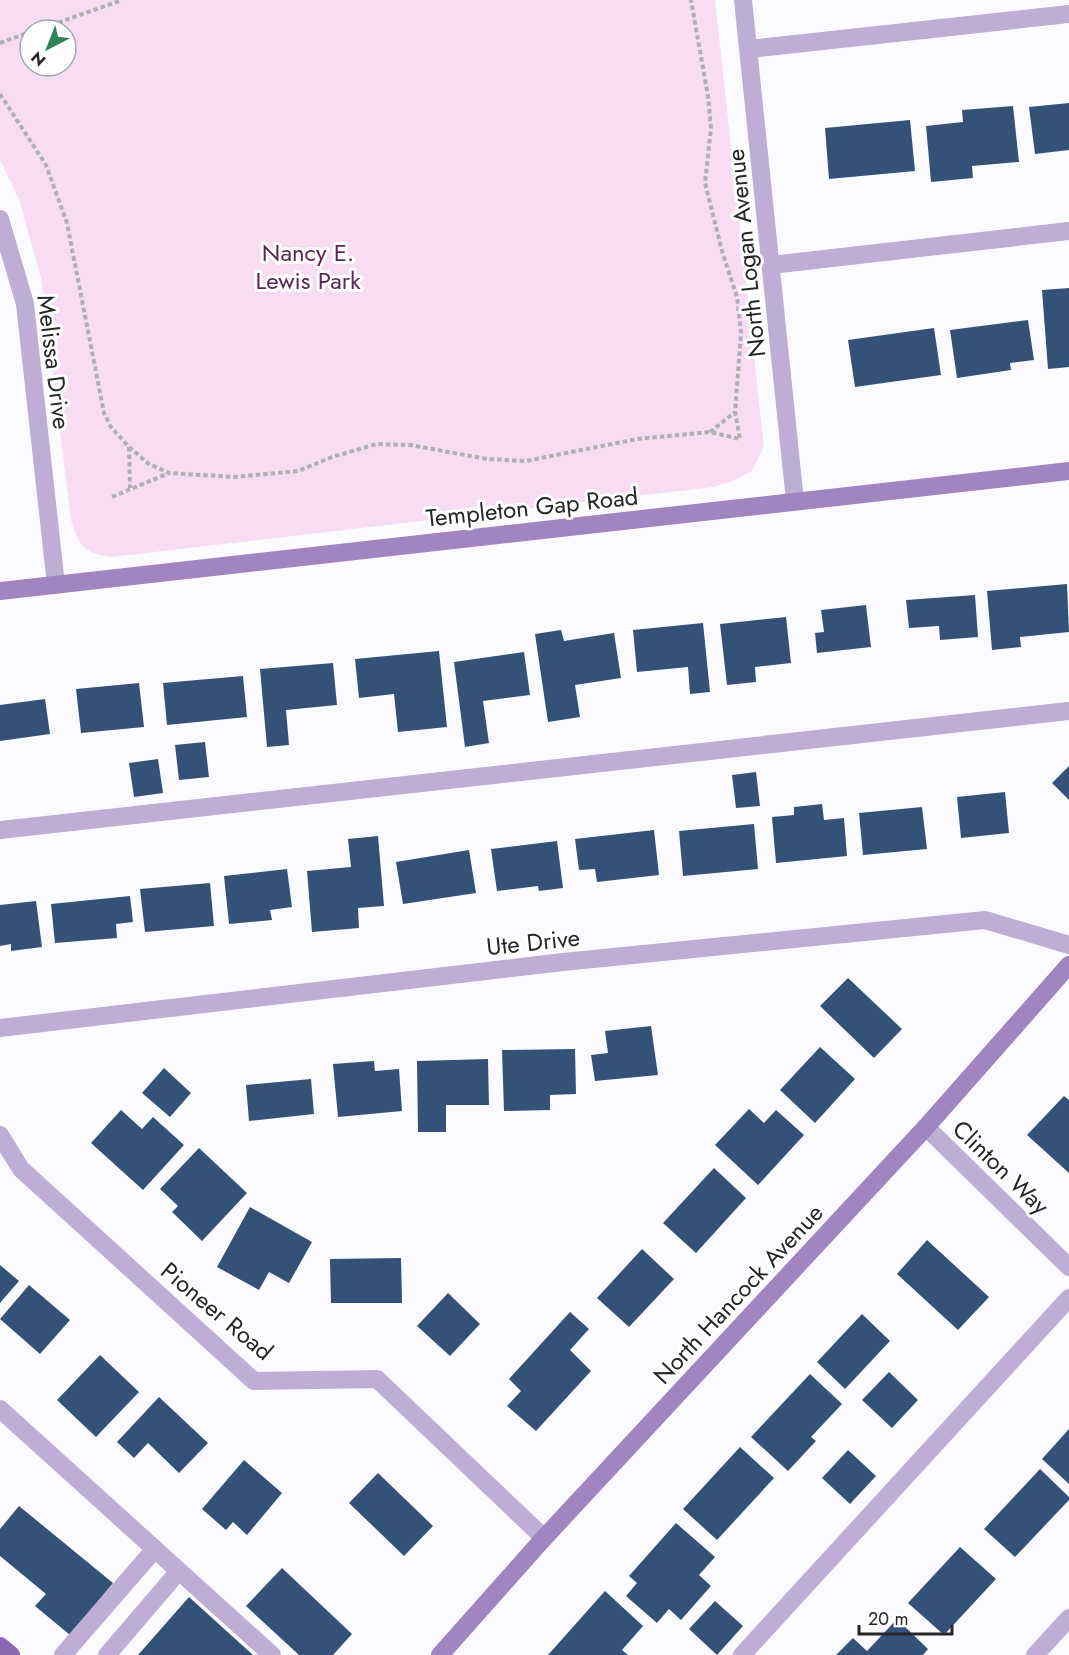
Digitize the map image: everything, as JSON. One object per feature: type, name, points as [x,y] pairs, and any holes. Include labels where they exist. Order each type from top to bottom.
[{"type":"main road","points":[[0,1646],[11,1655]]},
{"type":"street","name":"North Logan Avenue","points":[[743,0],[795,501]]},
{"type":"street","points":[[749,49],[1069,14]]},
{"type":"street","name":"Melissa Drive","points":[[0,219],[25,304],[56,585]]},
{"type":"street","points":[[771,265],[1069,231]]},
{"type":"street","name":"Templeton Gap Road","points":[[0,591],[1069,471]]},
{"type":"street","points":[[0,830],[1069,711]]},
{"type":"street","name":"Ute Drive","points":[[0,1028],[563,962],[985,920],[1069,945]]},
{"type":"street","name":"North Hancock Avenue","points":[[440,1655],[544,1538],[926,1127],[1069,965]]},
{"type":"street","name":"Clinton Way","points":[[926,1127],[1069,1267]]},
{"type":"street","name":"Pioneer Road","points":[[0,1135],[21,1169],[254,1381],[377,1379],[544,1538]]},
{"type":"street","points":[[742,1655],[1069,1298]]},
{"type":"street","points":[[0,1409],[272,1655]]},
{"type":"street","points":[[63,1655],[155,1549]]},
{"type":"street","points":[[107,1655],[179,1571]]},
{"type":"street","points":[[1035,1655],[1069,1618]]},
{"type":"path","points":[[71,18],[122,0]]},
{"type":"path","points":[[0,94],[46,165],[68,223],[104,413],[111,427],[149,464],[169,472],[234,477],[298,471],[332,457],[377,444],[410,445],[486,459],[526,461],[637,439],[710,432],[740,439],[735,412],[741,333],[737,297],[722,251],[705,183],[711,128],[708,96],[691,0]]},
{"type":"path","points":[[0,43],[18,36]]},
{"type":"path","points":[[710,432],[735,412]]},
{"type":"path","points":[[129,447],[130,488]]},
{"type":"path","points":[[112,497],[169,472]]},
{"type":"green space","name":"Nancy E. Lewis Park","points":[[0,0],[715,0],[764,447],[752,471],[714,487],[111,557],[94,553],[80,542],[71,520],[41,278],[19,199],[0,160]]},
{"type":"building","points":[[1069,103],[1069,150],[1035,154],[1029,107]]},
{"type":"building","points":[[1013,106],[1019,162],[972,166],[973,178],[931,182],[926,126],[963,122],[962,110]]},
{"type":"building","points":[[910,120],[915,171],[829,179],[825,128]]},
{"type":"building","points":[[1069,288],[1069,367],[1048,369],[1042,290]]},
{"type":"building","points":[[1028,320],[1034,360],[1010,363],[1011,370],[957,378],[950,330]]},
{"type":"building","points":[[934,328],[941,375],[855,387],[848,340]]},
{"type":"building","points":[[1067,584],[1069,632],[1020,637],[1021,647],[992,650],[987,591]]},
{"type":"building","points":[[975,595],[978,637],[940,640],[939,626],[909,628],[906,600]]},
{"type":"building","points":[[866,605],[871,647],[817,653],[815,633],[824,632],[821,610]]},
{"type":"building","points":[[786,617],[791,663],[755,667],[756,682],[727,685],[720,624]]},
{"type":"building","points":[[703,623],[710,692],[690,694],[688,667],[637,672],[633,630]]},
{"type":"building","points":[[561,630],[564,641],[614,633],[621,678],[575,685],[580,717],[548,722],[535,634]]},
{"type":"building","points":[[439,651],[447,727],[398,732],[394,694],[359,698],[355,659]]},
{"type":"building","points":[[524,652],[530,695],[483,701],[489,743],[465,747],[454,662]]},
{"type":"building","points":[[333,663],[337,705],[286,710],[289,745],[267,747],[260,669]]},
{"type":"building","points":[[243,676],[247,717],[167,725],[163,683]]},
{"type":"building","points":[[139,683],[144,727],[81,733],[76,689]]},
{"type":"building","points":[[45,699],[50,734],[0,741],[0,705]]},
{"type":"building","points":[[205,742],[209,777],[179,780],[175,745]]},
{"type":"building","points":[[158,759],[163,793],[134,797],[129,763]]},
{"type":"building","points":[[1069,766],[1069,800],[1052,783]]},
{"type":"building","points":[[756,772],[760,806],[736,808],[732,775]]},
{"type":"building","points":[[1005,792],[1009,833],[961,838],[957,797]]},
{"type":"building","points":[[822,804],[824,820],[844,818],[847,856],[776,863],[772,817],[794,815],[794,807]]},
{"type":"building","points":[[922,807],[927,849],[863,855],[859,813]]},
{"type":"building","points":[[754,824],[758,869],[683,876],[679,831]]},
{"type":"building","points":[[654,830],[659,875],[597,882],[595,869],[579,870],[575,839]]},
{"type":"building","points":[[378,836],[384,906],[358,908],[359,928],[312,932],[307,871],[351,867],[348,839]]},
{"type":"building","points":[[557,841],[563,888],[539,891],[538,886],[497,891],[491,849]]},
{"type":"building","points":[[469,850],[476,893],[403,904],[396,862]]},
{"type":"building","points":[[287,869],[292,907],[270,910],[272,920],[229,924],[224,876]]},
{"type":"building","points":[[210,883],[214,926],[145,932],[140,889]]},
{"type":"building","points":[[130,896],[133,922],[116,924],[117,938],[55,943],[51,904]]},
{"type":"building","points":[[36,901],[42,947],[11,951],[11,944],[0,946],[0,905]]},
{"type":"building","points":[[848,978],[902,1029],[874,1058],[820,1006]]},
{"type":"building","points":[[651,1026],[658,1075],[595,1081],[591,1055],[608,1053],[605,1031]]},
{"type":"building","points":[[820,1047],[855,1079],[815,1123],[780,1090]]},
{"type":"building","points":[[575,1049],[576,1094],[550,1095],[550,1110],[504,1111],[502,1050]]},
{"type":"building","points":[[488,1059],[489,1105],[446,1105],[446,1132],[418,1132],[417,1061]]},
{"type":"building","points":[[374,1061],[375,1071],[399,1069],[402,1111],[338,1117],[333,1064]]},
{"type":"building","points":[[164,1068],[191,1093],[170,1117],[142,1093]]},
{"type":"building","points":[[311,1079],[314,1114],[249,1121],[246,1085]]},
{"type":"building","points":[[1064,1096],[1069,1100],[1069,1173],[1027,1135]]},
{"type":"building","points":[[749,1109],[764,1123],[776,1110],[804,1135],[758,1185],[715,1145]]},
{"type":"building","points":[[121,1110],[142,1129],[153,1117],[184,1145],[143,1190],[91,1143]]},
{"type":"building","points":[[199,1148],[247,1193],[202,1241],[172,1212],[178,1206],[160,1189]]},
{"type":"building","points":[[714,1168],[746,1198],[696,1253],[663,1223]]},
{"type":"building","points":[[250,1207],[312,1242],[289,1283],[269,1272],[259,1290],[217,1267]]},
{"type":"building","points":[[927,1240],[989,1297],[958,1330],[897,1274]]},
{"type":"building","points":[[642,1249],[674,1279],[629,1327],[597,1298]]},
{"type":"building","points":[[401,1258],[402,1303],[331,1303],[330,1259]]},
{"type":"building","points":[[0,1265],[19,1281],[0,1303]]},
{"type":"building","points":[[29,1285],[70,1320],[40,1354],[0,1319]]},
{"type":"building","points":[[448,1293],[480,1324],[450,1356],[417,1326]]},
{"type":"building","points":[[570,1312],[589,1329],[570,1350],[591,1371],[536,1431],[507,1406],[521,1391],[509,1379]]},
{"type":"building","points":[[862,1314],[890,1341],[845,1389],[817,1362]]},
{"type":"building","points":[[100,1355],[139,1392],[96,1437],[57,1400]]},
{"type":"building","points":[[889,1372],[918,1400],[892,1428],[862,1400]]},
{"type":"building","points":[[810,1374],[842,1404],[811,1437],[816,1441],[788,1471],[751,1437]]},
{"type":"building","points":[[159,1397],[208,1443],[179,1473],[148,1443],[134,1458],[117,1442]]},
{"type":"building","points":[[1069,1429],[1069,1484],[1042,1459]]},
{"type":"building","points":[[740,1447],[774,1478],[717,1540],[683,1509]]},
{"type":"building","points":[[848,1450],[876,1476],[850,1504],[822,1478]]},
{"type":"building","points":[[244,1460],[282,1493],[247,1535],[233,1522],[226,1530],[202,1509]]},
{"type":"building","points":[[1040,1469],[1069,1497],[1069,1500],[1015,1557],[984,1529]]},
{"type":"building","points":[[378,1473],[433,1526],[404,1556],[349,1503]]},
{"type":"building","points":[[19,1506],[113,1583],[70,1635],[35,1606],[46,1594],[0,1556],[0,1529]]},
{"type":"building","points":[[676,1523],[715,1557],[699,1575],[711,1586],[681,1620],[669,1609],[657,1623],[626,1596],[637,1583],[629,1576]]},
{"type":"building","points":[[960,1547],[996,1579],[944,1635],[908,1603]]},
{"type":"building","points":[[282,1568],[352,1634],[333,1655],[299,1655],[246,1606]]},
{"type":"building","points":[[605,1591],[643,1626],[622,1650],[628,1655],[548,1655]]},
{"type":"building","points":[[189,1597],[253,1655],[138,1655]]},
{"type":"building","points":[[715,1601],[743,1626],[717,1655],[689,1629]]},
{"type":"building","points":[[897,1619],[928,1649],[923,1655],[836,1655],[853,1638],[867,1651]]}]
